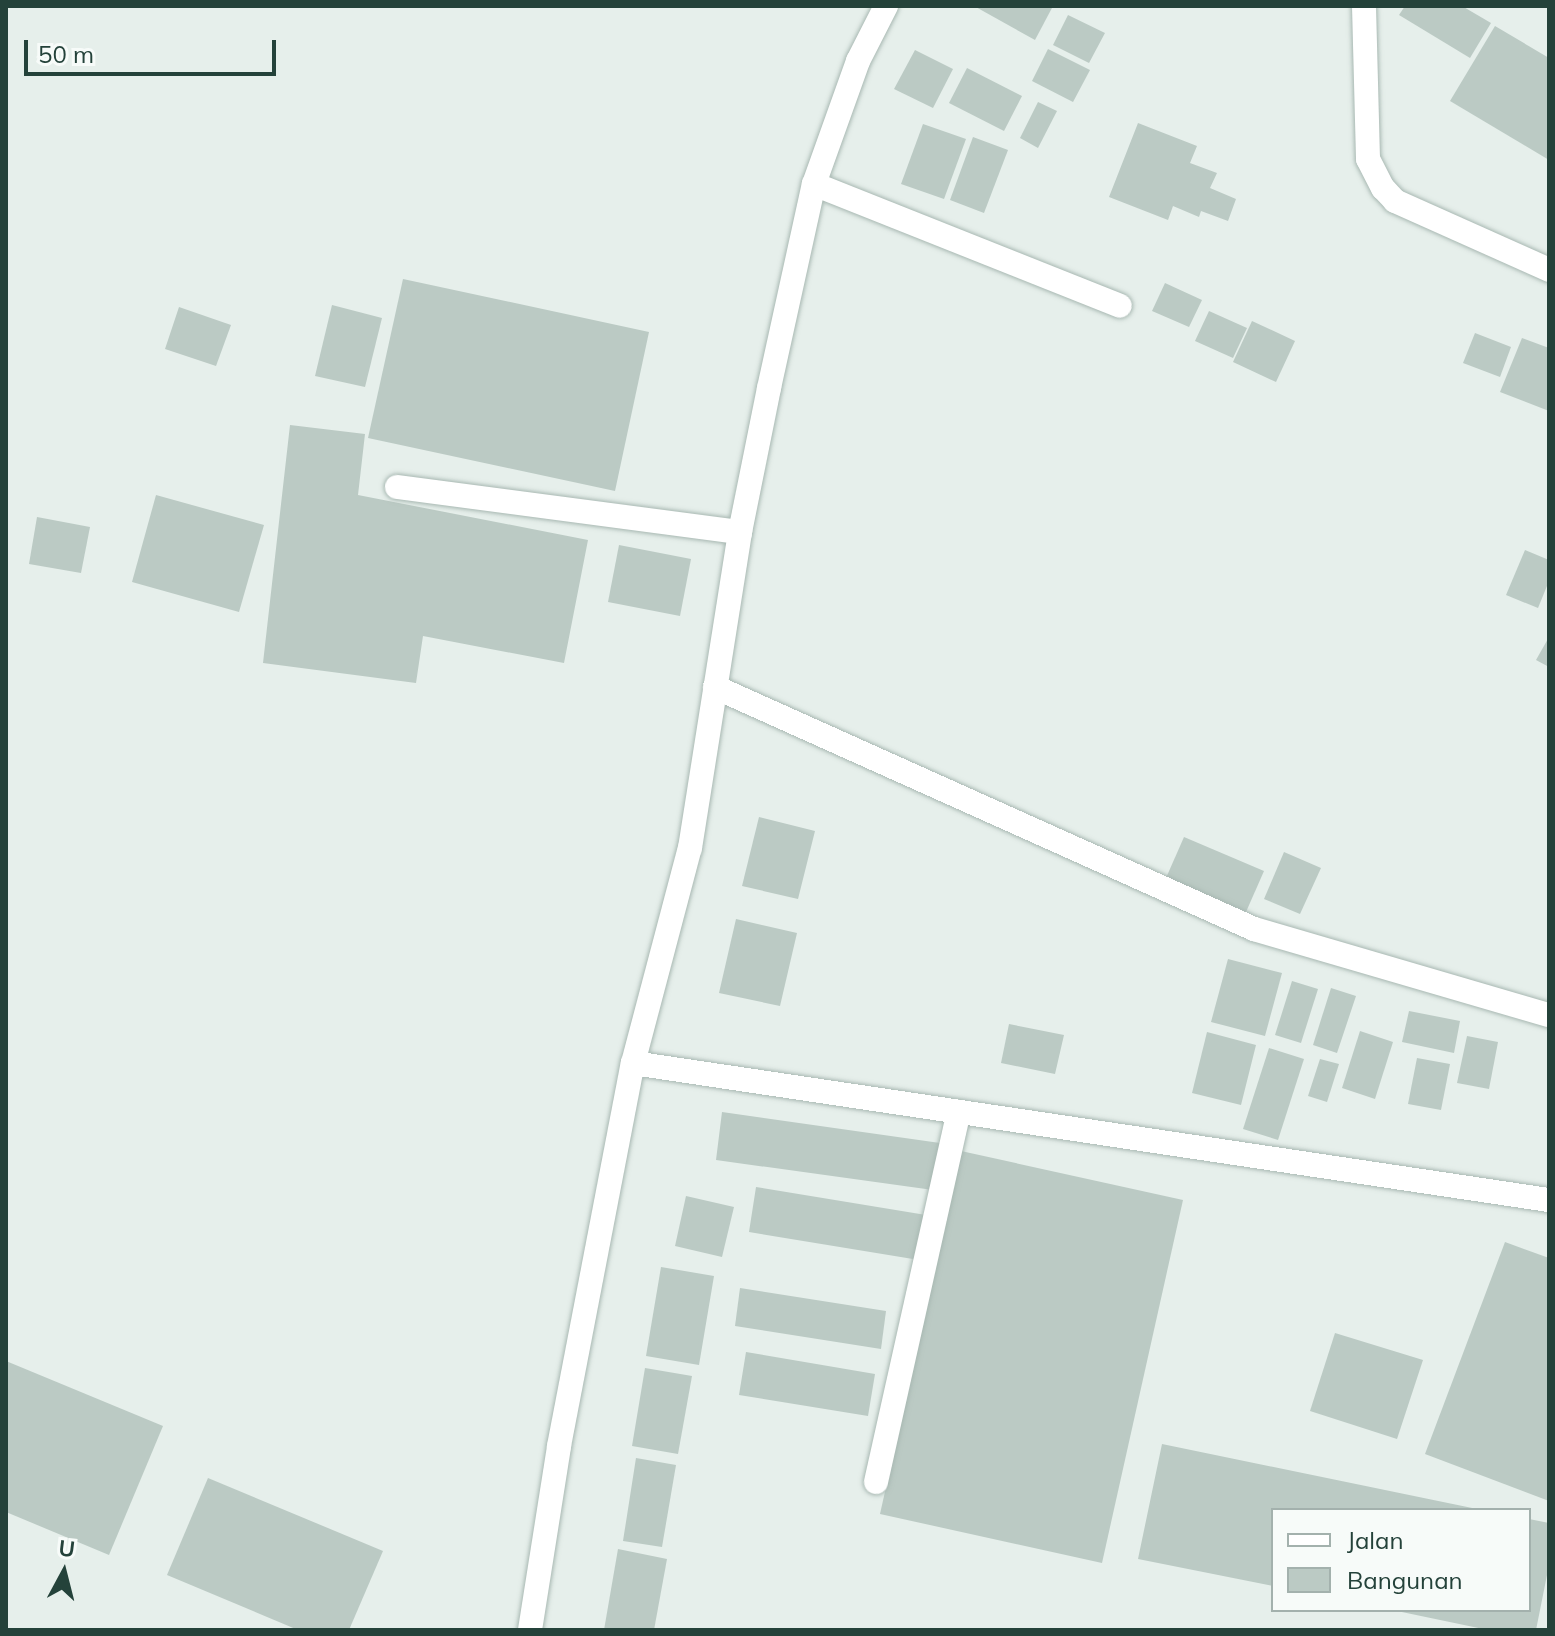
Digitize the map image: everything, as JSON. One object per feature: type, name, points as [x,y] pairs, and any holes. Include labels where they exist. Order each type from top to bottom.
[{"type":"street","points":[[530,1630],[559,1446],[633,1063],[690,848],[740,532],[814,184],[858,61],[886,6]]},
{"type":"street","points":[[1364,6],[1368,159],[1388,195],[1549,270]]},
{"type":"street","points":[[814,184],[1120,306]]},
{"type":"street","points":[[397,487],[740,532]]},
{"type":"street","points":[[715,687],[1254,929],[1549,1015]]},
{"type":"street","points":[[633,1063],[1549,1200]]},
{"type":"street","points":[[876,1482],[959,1112]]},
{"type":"building","points":[[974,6],[1053,6],[1035,40]]},
{"type":"building","points":[[1405,6],[1462,6],[1491,23],[1470,58],[1399,15]]},
{"type":"building","points":[[1068,15],[1105,33],[1089,63],[1053,45]]},
{"type":"building","points":[[1495,26],[1549,58],[1549,160],[1450,101]]},
{"type":"building","points":[[1048,49],[1090,70],[1073,102],[1032,81]]},
{"type":"building","points":[[915,50],[953,69],[933,108],[894,89]]},
{"type":"building","points":[[967,68],[1022,96],[1004,131],[949,103]]},
{"type":"building","points":[[1038,102],[1057,111],[1038,148],[1020,138]]},
{"type":"building","points":[[1138,123],[1197,146],[1190,163],[1217,173],[1210,188],[1236,199],[1228,221],[1201,211],[1199,217],[1173,206],[1168,220],[1109,197]]},
{"type":"building","points":[[923,124],[966,139],[944,199],[901,184]]},
{"type":"building","points":[[973,137],[1008,150],[984,213],[950,200]]},
{"type":"building","points":[[403,279],[649,332],[615,491],[368,438]]},
{"type":"building","points":[[1165,283],[1202,300],[1189,327],[1152,311]]},
{"type":"building","points":[[332,305],[382,318],[365,387],[315,376]]},
{"type":"building","points":[[179,307],[231,325],[216,366],[165,349]]},
{"type":"building","points":[[1209,311],[1247,328],[1233,358],[1195,341]]},
{"type":"building","points":[[1252,321],[1295,341],[1276,382],[1233,362]]},
{"type":"building","points":[[1475,333],[1511,347],[1500,377],[1463,363]]},
{"type":"building","points":[[1522,338],[1549,348],[1549,411],[1500,392]]},
{"type":"building","points":[[290,425],[365,434],[358,495],[588,540],[564,663],[423,636],[416,683],[263,663]]},
{"type":"building","points":[[156,495],[264,525],[239,612],[132,582]]},
{"type":"building","points":[[37,517],[90,527],[81,573],[29,564]]},
{"type":"building","points":[[619,545],[691,559],[680,616],[608,602]]},
{"type":"building","points":[[1525,550],[1549,560],[1549,581],[1538,608],[1506,595]]},
{"type":"building","points":[[1549,637],[1549,667],[1536,660]]},
{"type":"building","points":[[759,817],[815,831],[798,899],[742,886]]},
{"type":"building","points":[[1184,837],[1264,871],[1246,912],[1166,878]]},
{"type":"building","points":[[1284,852],[1321,868],[1300,914],[1264,899]]},
{"type":"building","points":[[736,919],[797,933],[780,1006],[719,993]]},
{"type":"building","points":[[1228,959],[1282,973],[1265,1036],[1211,1022]]},
{"type":"building","points":[[1292,981],[1318,989],[1301,1043],[1275,1035]]},
{"type":"building","points":[[1331,988],[1356,996],[1337,1053],[1313,1045]]},
{"type":"building","points":[[1409,1011],[1460,1021],[1454,1053],[1402,1042]]},
{"type":"building","points":[[1009,1024],[1064,1035],[1055,1074],[1001,1063]]},
{"type":"building","points":[[1360,1031],[1393,1042],[1375,1099],[1342,1088]]},
{"type":"building","points":[[1207,1032],[1256,1045],[1241,1105],[1192,1093]]},
{"type":"building","points":[[1467,1036],[1498,1042],[1489,1089],[1457,1083]]},
{"type":"building","points":[[1269,1048],[1304,1059],[1278,1140],[1243,1129]]},
{"type":"building","points":[[1417,1058],[1450,1064],[1441,1110],[1408,1104]]},
{"type":"building","points":[[1320,1059],[1339,1064],[1327,1102],[1308,1096]]},
{"type":"building","points":[[722,1112],[940,1143],[933,1190],[716,1160]]},
{"type":"building","points":[[961,1151],[1183,1200],[1102,1563],[880,1514]]},
{"type":"building","points":[[756,1187],[926,1215],[919,1260],[749,1232]]},
{"type":"building","points":[[686,1196],[734,1207],[722,1257],[675,1246]]},
{"type":"building","points":[[1505,1242],[1549,1258],[1549,1501],[1425,1454]]},
{"type":"building","points":[[661,1267],[714,1276],[699,1365],[646,1356]]},
{"type":"building","points":[[740,1288],[886,1311],[881,1349],[735,1326]]},
{"type":"building","points":[[1335,1333],[1423,1360],[1397,1439],[1310,1411]]},
{"type":"building","points":[[746,1352],[875,1374],[868,1416],[739,1395]]},
{"type":"building","points":[[6,1361],[163,1426],[109,1555],[6,1512]]},
{"type":"building","points":[[645,1368],[692,1376],[678,1454],[632,1446]]},
{"type":"building","points":[[1162,1444],[1472,1508],[1271,1508],[1271,1586],[1138,1559]]},
{"type":"building","points":[[636,1458],[676,1465],[662,1547],[623,1541]]},
{"type":"building","points":[[208,1478],[383,1551],[349,1630],[298,1630],[167,1575]]},
{"type":"building","points":[[1531,1519],[1549,1523],[1549,1565],[1536,1630],[1488,1630],[1402,1612],[1531,1612]]},
{"type":"building","points":[[618,1549],[667,1559],[654,1630],[604,1630]]}]
